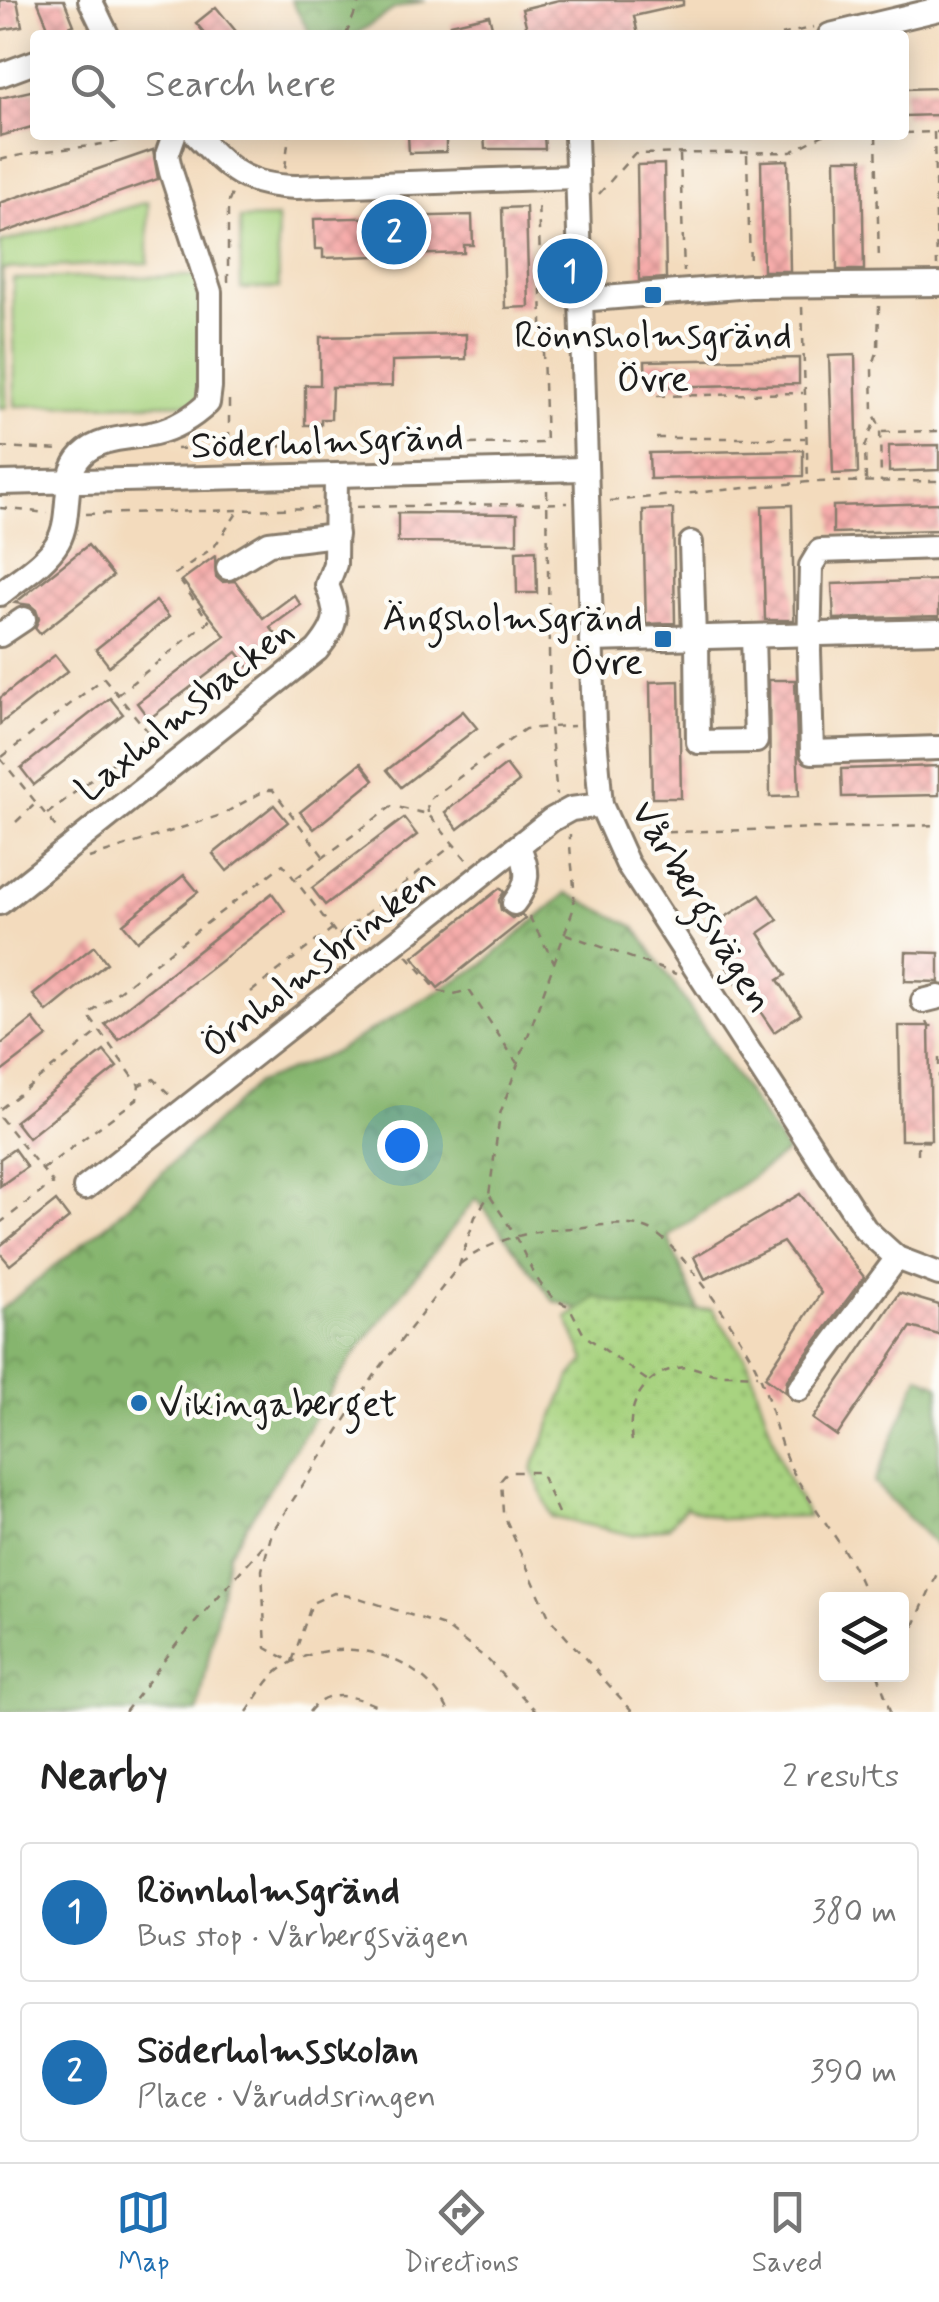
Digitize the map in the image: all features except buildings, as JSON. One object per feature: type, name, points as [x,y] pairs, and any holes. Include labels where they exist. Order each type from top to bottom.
[{"type":"street","points":[[90,0],[105,30]]},
{"type":"street","points":[[850,30],[939,8]]},
{"type":"street","points":[[0,75],[30,64]]},
{"type":"street","points":[[0,594],[46,557],[59,540],[73,464],[86,451],[103,442],[154,434],[176,426],[208,403],[210,292],[171,172],[167,155],[172,140]]},
{"type":"street","points":[[201,140],[238,176],[260,184],[575,176]]},
{"type":"street","name":"Vårbergsvägen","points":[[576,140],[594,724],[602,806],[628,863],[848,1204],[880,1246],[897,1258],[939,1274]]},
{"type":"street","points":[[580,300],[750,286],[938,284]]},
{"type":"street","name":"Söderholmsgränd","points":[[0,484],[586,469]]},
{"type":"street","name":"Laxholmsbacken","points":[[0,903],[318,650],[334,629],[336,607],[328,586],[336,564],[336,476]]},
{"type":"street","points":[[228,568],[269,543],[336,535]]},
{"type":"street","points":[[692,543],[698,742],[756,741],[753,636]]},
{"type":"street","points":[[939,548],[820,550],[811,566],[809,651],[812,752],[939,748]]},
{"type":"street","points":[[0,635],[24,618]]},
{"type":"street","points":[[591,640],[939,631]]},
{"type":"street","name":"Örnholmsbrinken","points":[[85,1188],[551,820],[571,809],[602,806]]},
{"type":"street","points":[[517,900],[528,880],[519,847]]},
{"type":"street","points":[[799,1388],[897,1258]]},
{"type":"path","points":[[348,30],[360,0]]},
{"type":"path","points":[[909,133],[936,132],[938,284]]},
{"type":"path","points":[[0,160],[26,152],[94,148],[122,140]]},
{"type":"path","points":[[284,186],[289,140]]},
{"type":"path","points":[[594,201],[634,154],[792,152],[814,140]]},
{"type":"path","points":[[876,140],[880,284],[872,412],[880,432],[881,482]]},
{"type":"path","points":[[680,154],[685,294]]},
{"type":"path","points":[[747,154],[750,286]]},
{"type":"path","points":[[228,298],[228,204],[238,176]]},
{"type":"path","points":[[537,179],[546,454]]},
{"type":"path","points":[[801,286],[808,482]]},
{"type":"path","points":[[229,391],[229,447],[546,442]]},
{"type":"path","points":[[658,396],[805,393]]},
{"type":"path","points":[[866,482],[865,448],[876,418]]},
{"type":"path","points":[[880,432],[939,431]]},
{"type":"path","points":[[656,438],[806,438]]},
{"type":"path","points":[[610,501],[808,482],[939,481]]},
{"type":"path","points":[[547,483],[550,728],[557,797]]},
{"type":"path","points":[[0,508],[66,515],[570,502]]},
{"type":"path","points":[[117,694],[209,621],[176,574],[214,547],[239,510]]},
{"type":"path","points":[[173,762],[104,678],[0,758],[83,858],[100,857],[221,815],[266,790],[273,790],[323,856]]},
{"type":"path","points":[[482,876],[428,814],[426,801],[525,729],[594,724]]},
{"type":"path","points":[[46,814],[150,734]]},
{"type":"path","points":[[16,822],[36,803]]},
{"type":"path","points":[[295,879],[392,806],[428,814]]},
{"type":"path","points":[[635,832],[939,825]]},
{"type":"path","points":[[459,1266],[475,1217],[489,1195],[500,1114],[565,934],[577,888],[569,859],[570,834]]},
{"type":"path","points":[[338,936],[454,844]]},
{"type":"path","points":[[42,1170],[136,1099],[139,1086],[88,1015],[283,864],[364,969]]},
{"type":"path","points":[[517,900],[554,963]]},
{"type":"path","points":[[251,992],[332,928]]},
{"type":"path","points":[[565,934],[682,976]]},
{"type":"path","points":[[400,941],[418,970],[438,991],[454,994],[469,990],[518,1065]]},
{"type":"path","points":[[0,1109],[100,1031]]},
{"type":"path","points":[[939,1058],[939,1121]]},
{"type":"path","points":[[139,1086],[154,1080],[162,1084],[182,1112]]},
{"type":"path","points":[[0,1117],[53,1183],[0,1223]]},
{"type":"path","points":[[0,1137],[9,1130]]},
{"type":"path","points":[[918,1154],[918,1142],[939,1142]]},
{"type":"path","points":[[489,1195],[515,1235],[532,1273],[556,1302],[569,1306],[584,1335],[648,1380]]},
{"type":"path","points":[[125,1712],[179,1641],[271,1536],[378,1370],[459,1266],[478,1250],[515,1235],[546,1229],[626,1225],[650,1230],[669,1242],[705,1289],[760,1375],[790,1466],[859,1573],[865,1592]]},
{"type":"path","points":[[632,1441],[632,1408],[648,1380],[676,1368],[702,1368],[716,1375],[760,1375]]},
{"type":"path","points":[[558,1513],[540,1472],[508,1472],[501,1480],[503,1513],[550,1619],[633,1712]]},
{"type":"path","points":[[271,1536],[262,1570],[266,1648],[292,1662]]},
{"type":"path","points":[[909,1632],[939,1569]]},
{"type":"path","points":[[292,1662],[312,1602],[334,1593],[359,1598],[444,1626],[488,1660],[536,1712]]},
{"type":"path","points":[[247,1712],[272,1676],[292,1662],[310,1654],[352,1648],[391,1657],[428,1682],[449,1712]]},
{"type":"path","points":[[881,1682],[890,1712]]},
{"type":"path","points":[[308,1712],[313,1705],[336,1695],[375,1705]]},
{"type":"green space","points":[[291,0],[426,0],[394,9],[362,30],[308,30]]},
{"type":"green space","points":[[148,202],[148,263],[2,269],[7,407],[0,408],[0,243]]},
{"type":"green space","points":[[277,218],[279,288],[241,289],[240,219]]},
{"type":"green space","points":[[198,276],[201,403],[15,406],[13,279]]},
{"type":"green space","points":[[567,893],[635,927],[787,1152],[668,1237],[700,1314],[634,1327],[554,1301],[476,1198],[354,1355],[229,1553],[198,1712],[0,1712],[0,1310],[110,1222],[257,1083],[331,1054],[481,966]]},
{"type":"green space","points":[[596,1297],[653,1309],[712,1309],[748,1362],[784,1471],[808,1516],[721,1519],[686,1507],[668,1527],[632,1535],[552,1517],[532,1469],[570,1378],[585,1360],[567,1318]]},
{"type":"green space","points":[[919,1376],[939,1385],[939,1548],[874,1483]]},
{"type":"place","name":"Söderholmsskolan","points":[[394,232]]},
{"type":"place","name":"Rönnholmsgränd","points":[[570,271]]},
{"type":"place","name":"Rönnsholmsgränd Övre","points":[[653,295]]},
{"type":"place","name":"Ängsholmsgränd Övre","points":[[663,639]]},
{"type":"place","name":"Vikingaberget","points":[[139,1403]]}]
